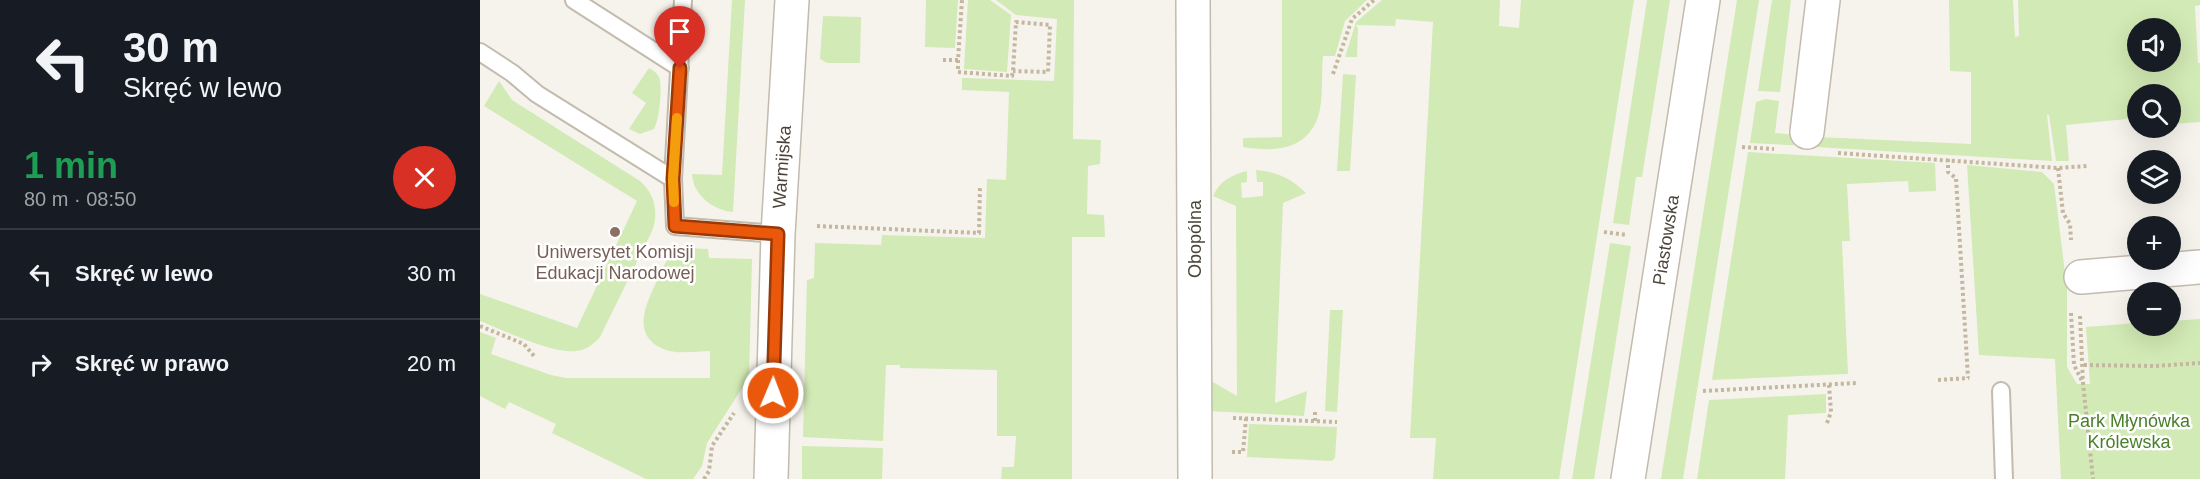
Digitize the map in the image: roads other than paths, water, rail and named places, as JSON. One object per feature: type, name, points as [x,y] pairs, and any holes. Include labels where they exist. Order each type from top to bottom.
[{"type":"street","name":"Warmijska","points":[[771,479],[778,234],[792,0]]},
{"type":"street","name":"Obopólna","points":[[1193,0],[1195,479]]},
{"type":"street","name":"Piastowska","points":[[1628,479],[1703,0]]},
{"type":"street","points":[[1807,132],[1823,0]]},
{"type":"street","points":[[2080,292],[2200,267]]},
{"type":"lane","points":[[574,0],[680,68]]},
{"type":"lane","points":[[683,0],[673,179],[675,226],[778,234]]},
{"type":"lane","points":[[480,52],[537,93],[673,179]]},
{"type":"lane","points":[[2001,391],[2004,479]]},
{"type":"place","name":"Uniwersytet Komisji Edukacji Narodowej","points":[[615,232]]},
{"type":"park label","name":"Park Młynówka Królewska","points":[[2129,431]]}]
